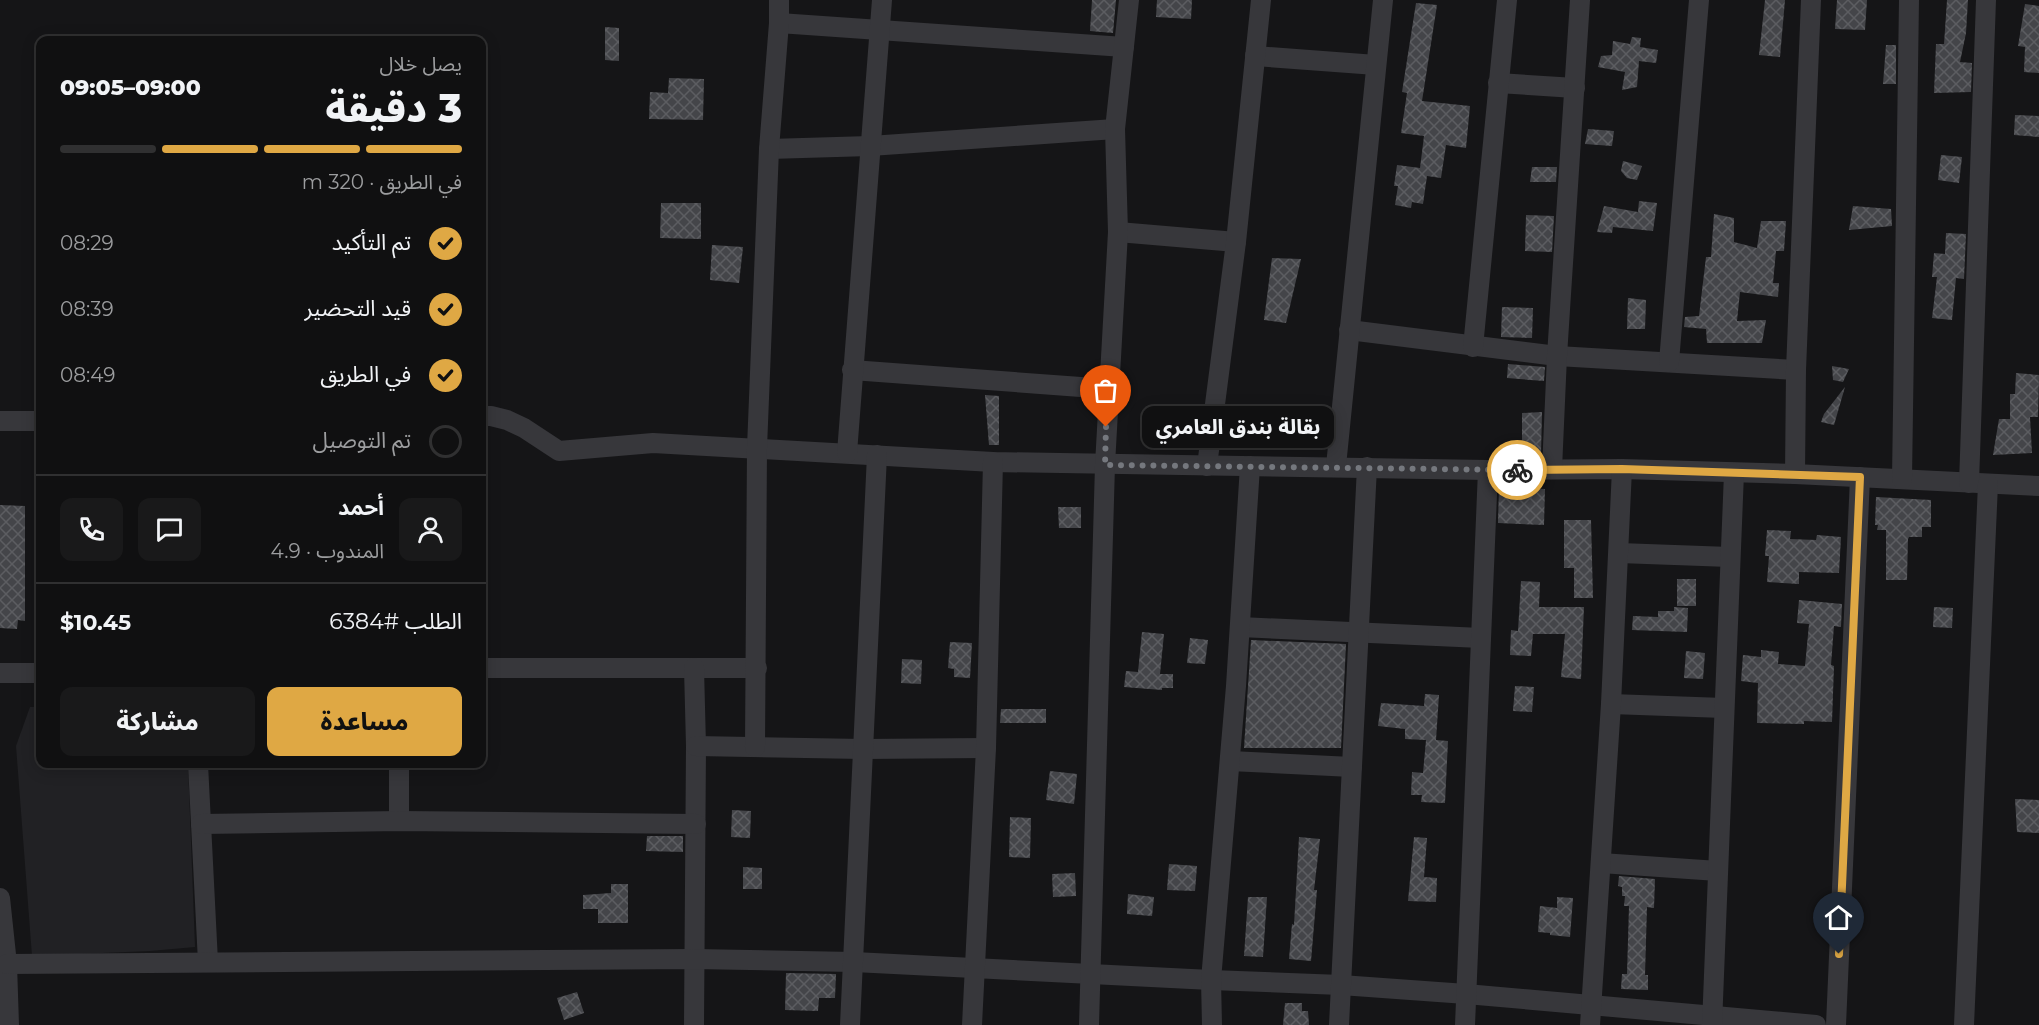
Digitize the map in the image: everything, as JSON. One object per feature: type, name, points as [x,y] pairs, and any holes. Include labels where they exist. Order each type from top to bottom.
[{"type":"street","points":[[755,747],[757,448],[769,149],[779,22],[778,0]]},
{"type":"street","points":[[847,453],[882,0]]},
{"type":"street","points":[[1089,1025],[1105,465],[1118,231],[1115,129],[1129,0]]},
{"type":"street","points":[[1207,466],[1236,242],[1261,0]]},
{"type":"street","points":[[1336,466],[1383,0]]},
{"type":"street","points":[[1473,347],[1507,0]]},
{"type":"street","points":[[1552,469],[1580,0]]},
{"type":"street","points":[[1668,362],[1699,0]]},
{"type":"street","points":[[1795,474],[1796,370],[1811,0]]},
{"type":"street","points":[[1902,479],[1909,0]]},
{"type":"street","points":[[1964,1025],[1978,483],[1986,0]]},
{"type":"street","points":[[779,22],[1124,47]]},
{"type":"street","points":[[1255,56],[1376,65]]},
{"type":"street","points":[[1498,83],[1575,88]]},
{"type":"street","points":[[769,149],[870,146],[1115,129]]},
{"type":"street","points":[[1118,231],[1236,242]]},
{"type":"street","points":[[1349,330],[1557,356],[1796,370]]},
{"type":"street","points":[[852,370],[1108,389]]},
{"type":"street","points":[[486,416],[507,420],[524,428],[559,451],[653,443],[993,462],[1488,470],[1622,469],[1795,474],[2039,486]]},
{"type":"street","points":[[0,421],[36,421]]},
{"type":"street","points":[[850,1025],[877,455]]},
{"type":"street","points":[[972,1025],[986,748],[993,462]]},
{"type":"street","points":[[1212,1025],[1211,980],[1230,761],[1250,466]]},
{"type":"street","points":[[1339,1025],[1367,467]]},
{"type":"street","points":[[1590,1025],[1611,704],[1622,469]]},
{"type":"street","points":[[1465,1025],[1488,470]]},
{"type":"street","points":[[1712,1021],[1734,473]]},
{"type":"street","points":[[1836,1025],[1860,477]]},
{"type":"street","points":[[1619,553],[1730,557]]},
{"type":"street","points":[[1240,627],[1480,638]]},
{"type":"street","points":[[486,668],[757,668]]},
{"type":"street","points":[[694,668],[696,746],[694,1025]]},
{"type":"street","points":[[0,673],[36,673]]},
{"type":"street","points":[[1611,704],[1724,708]]},
{"type":"street","points":[[696,746],[863,749],[986,748]]},
{"type":"street","points":[[1230,761],[1352,767]]},
{"type":"street","points":[[198,768],[208,962]]},
{"type":"street","points":[[399,768],[399,821]]},
{"type":"street","points":[[201,824],[399,821],[696,824]]},
{"type":"street","points":[[1601,863],[1718,872]]},
{"type":"street","points":[[0,898],[7,964],[9,1025]]},
{"type":"street","points":[[7,964],[694,959],[974,966],[1090,974],[1341,985],[1591,1005],[1712,1021],[1816,1025]]},
{"type":"shaded area","points":[[30,707],[36,707],[36,768],[188,768],[195,947],[32,956],[16,746]]},
{"type":"building","points":[[1092,0],[1116,0],[1113,33],[1090,31]]},
{"type":"building","points":[[1157,0],[1192,0],[1191,19],[1156,17]]},
{"type":"building","points":[[1765,0],[1785,0],[1780,57],[1759,55]]},
{"type":"building","points":[[1837,0],[1867,0],[1865,30],[1835,29]]},
{"type":"building","points":[[1947,0],[1968,0],[1966,33],[1960,62],[1972,63],[1971,92],[1934,93],[1936,44],[1944,44]]},
{"type":"building","points":[[1416,3],[1437,5],[1422,101],[1470,106],[1466,148],[1446,145],[1441,178],[1427,176],[1423,204],[1412,202],[1411,208],[1395,205],[1398,186],[1394,186],[1397,165],[1420,168],[1424,136],[1401,133],[1407,93],[1402,92]]},
{"type":"building","points":[[2025,4],[2039,6],[2039,73],[2024,72],[2025,47],[2018,46]]},
{"type":"building","points":[[605,27],[619,28],[619,61],[605,60]]},
{"type":"building","points":[[1632,37],[1641,38],[1640,47],[1658,50],[1656,63],[1639,61],[1637,87],[1622,90],[1625,72],[1598,67],[1601,56],[1612,55],[1613,41],[1630,44]]},
{"type":"building","points":[[1886,45],[1896,45],[1896,84],[1883,84]]},
{"type":"building","points":[[669,78],[704,79],[703,120],[649,119],[650,92],[668,93]]},
{"type":"building","points":[[2015,115],[2039,116],[2039,137],[2014,135]]},
{"type":"building","points":[[1588,129],[1614,131],[1612,146],[1585,144]]},
{"type":"building","points":[[1941,155],[1962,157],[1959,183],[1938,180]]},
{"type":"building","points":[[1623,161],[1642,166],[1637,180],[1627,178],[1621,171]]},
{"type":"building","points":[[1532,167],[1557,167],[1556,182],[1530,182]]},
{"type":"building","points":[[1639,201],[1657,203],[1653,231],[1613,227],[1612,233],[1597,232],[1604,206],[1638,212]]},
{"type":"building","points":[[661,203],[701,203],[701,239],[660,238]]},
{"type":"building","points":[[1853,206],[1891,209],[1892,226],[1849,230]]},
{"type":"building","points":[[1714,214],[1734,218],[1734,242],[1757,248],[1761,221],[1786,221],[1784,251],[1776,251],[1773,283],[1779,283],[1778,297],[1740,292],[1737,321],[1766,320],[1762,343],[1707,343],[1706,329],[1684,327],[1685,317],[1699,316],[1706,257],[1711,257]]},
{"type":"building","points":[[1526,215],[1554,216],[1552,252],[1525,251]]},
{"type":"building","points":[[1946,233],[1966,234],[1964,279],[1956,278],[1952,320],[1932,318],[1937,277],[1932,277],[1934,253],[1945,254]]},
{"type":"building","points":[[712,245],[743,247],[739,283],[710,280]]},
{"type":"building","points":[[1272,258],[1301,259],[1286,323],[1264,320]]},
{"type":"building","points":[[1628,298],[1646,300],[1645,329],[1627,329]]},
{"type":"building","points":[[1502,307],[1533,308],[1532,338],[1501,337]]},
{"type":"building","points":[[1508,364],[1545,367],[1544,381],[1507,378]]},
{"type":"building","points":[[1832,366],[1849,369],[1843,382],[1833,380]]},
{"type":"building","points":[[2016,373],[2039,375],[2038,417],[2030,417],[2032,453],[1993,455],[1999,419],[2010,419],[2010,394],[2015,394]]},
{"type":"building","points":[[1845,387],[1834,425],[1821,422],[1824,414]]},
{"type":"building","points":[[985,395],[999,396],[999,445],[989,445]]},
{"type":"building","points":[[1542,412],[1541,455],[1522,455],[1522,413]]},
{"type":"building","points":[[1499,487],[1545,489],[1544,525],[1498,523]]},
{"type":"building","points":[[1876,497],[1931,500],[1931,527],[1922,527],[1922,537],[1909,537],[1908,539],[1907,580],[1886,580],[1886,530],[1877,530],[1878,525],[1875,525]]},
{"type":"building","points":[[0,505],[25,506],[25,621],[18,620],[17,629],[0,628]]},
{"type":"building","points":[[1058,507],[1081,507],[1081,528],[1059,528]]},
{"type":"building","points":[[1564,520],[1591,520],[1593,598],[1574,598],[1574,568],[1564,568]]},
{"type":"building","points":[[1767,530],[1791,531],[1790,539],[1816,540],[1817,535],[1841,537],[1839,573],[1799,572],[1799,584],[1767,582],[1769,556],[1765,556]]},
{"type":"building","points":[[1677,579],[1696,579],[1696,606],[1677,606]]},
{"type":"building","points":[[1521,581],[1540,582],[1539,607],[1584,607],[1581,679],[1561,677],[1565,634],[1533,634],[1531,656],[1510,655],[1511,630],[1518,631]]},
{"type":"building","points":[[1799,600],[1842,604],[1841,627],[1834,626],[1831,665],[1834,666],[1832,722],[1757,723],[1758,683],[1741,681],[1743,655],[1761,657],[1761,650],[1779,652],[1778,664],[1805,666],[1809,624],[1797,623]]},
{"type":"building","points":[[1674,607],[1688,608],[1687,632],[1632,630],[1633,616],[1658,617],[1658,611],[1674,611]]},
{"type":"building","points":[[1934,607],[1953,608],[1952,628],[1933,627]]},
{"type":"building","points":[[1142,632],[1164,634],[1160,674],[1173,674],[1173,688],[1162,688],[1162,690],[1124,687],[1126,671],[1138,672]]},
{"type":"building","points":[[1190,638],[1208,640],[1205,664],[1187,663]]},
{"type":"building","points":[[1251,640],[1346,644],[1341,748],[1244,748]]},
{"type":"building","points":[[950,642],[972,643],[970,678],[954,677],[954,669],[948,668]]},
{"type":"building","points":[[1686,651],[1705,653],[1703,679],[1684,678]]},
{"type":"building","points":[[902,659],[922,660],[921,684],[901,683]]},
{"type":"building","points":[[1515,686],[1534,687],[1532,712],[1513,711]]},
{"type":"building","points":[[1425,694],[1439,695],[1436,740],[1448,741],[1445,803],[1421,802],[1422,795],[1411,795],[1412,772],[1423,773],[1426,740],[1405,739],[1405,729],[1378,726],[1381,703],[1424,706]]},
{"type":"building","points":[[1001,709],[1046,709],[1046,723],[1000,723]]},
{"type":"building","points":[[1050,771],[1077,774],[1074,804],[1046,800]]},
{"type":"building","points":[[2015,799],[2039,800],[2039,833],[2017,832]]},
{"type":"building","points":[[732,810],[751,811],[750,838],[731,837]]},
{"type":"building","points":[[1010,817],[1031,818],[1030,858],[1009,857]]},
{"type":"building","points":[[647,836],[683,836],[683,852],[646,851]]},
{"type":"building","points":[[1299,837],[1320,839],[1314,890],[1317,890],[1311,961],[1289,959],[1292,924],[1294,925]]},
{"type":"building","points":[[1414,837],[1427,838],[1424,877],[1437,878],[1436,902],[1408,901]]},
{"type":"building","points":[[1169,864],[1197,866],[1195,891],[1167,890]]},
{"type":"building","points":[[743,867],[762,868],[762,889],[743,889]]},
{"type":"building","points":[[1075,873],[1076,896],[1053,897],[1052,874]]},
{"type":"building","points":[[1619,876],[1655,879],[1654,908],[1647,907],[1645,975],[1648,975],[1648,990],[1621,989],[1622,974],[1627,974],[1629,906],[1624,906],[1625,896],[1622,896],[1622,887],[1618,886]]},
{"type":"building","points":[[611,884],[628,884],[628,923],[598,923],[598,909],[583,909],[583,895],[611,893]]},
{"type":"building","points":[[1128,894],[1154,897],[1152,916],[1127,914]]},
{"type":"building","points":[[1248,897],[1267,897],[1263,957],[1244,956]]},
{"type":"building","points":[[1557,897],[1573,898],[1570,937],[1538,932],[1540,906],[1557,908]]},
{"type":"building","points":[[786,973],[836,974],[835,998],[819,998],[818,1011],[785,1010]]},
{"type":"building","points":[[577,992],[584,1013],[564,1020],[557,998]]},
{"type":"building","points":[[1285,1003],[1302,1003],[1302,1011],[1308,1011],[1309,1025],[1283,1025]]},
{"type":"way so far","points":[[1106,427],[1105,465],[1352,466],[1517,470]]},
{"type":"place","name":"بقالة بندق العامري","points":[[1106,427]]},
{"type":"route","points":[[1517,470],[1622,469],[1860,477],[1839,954]]}]
